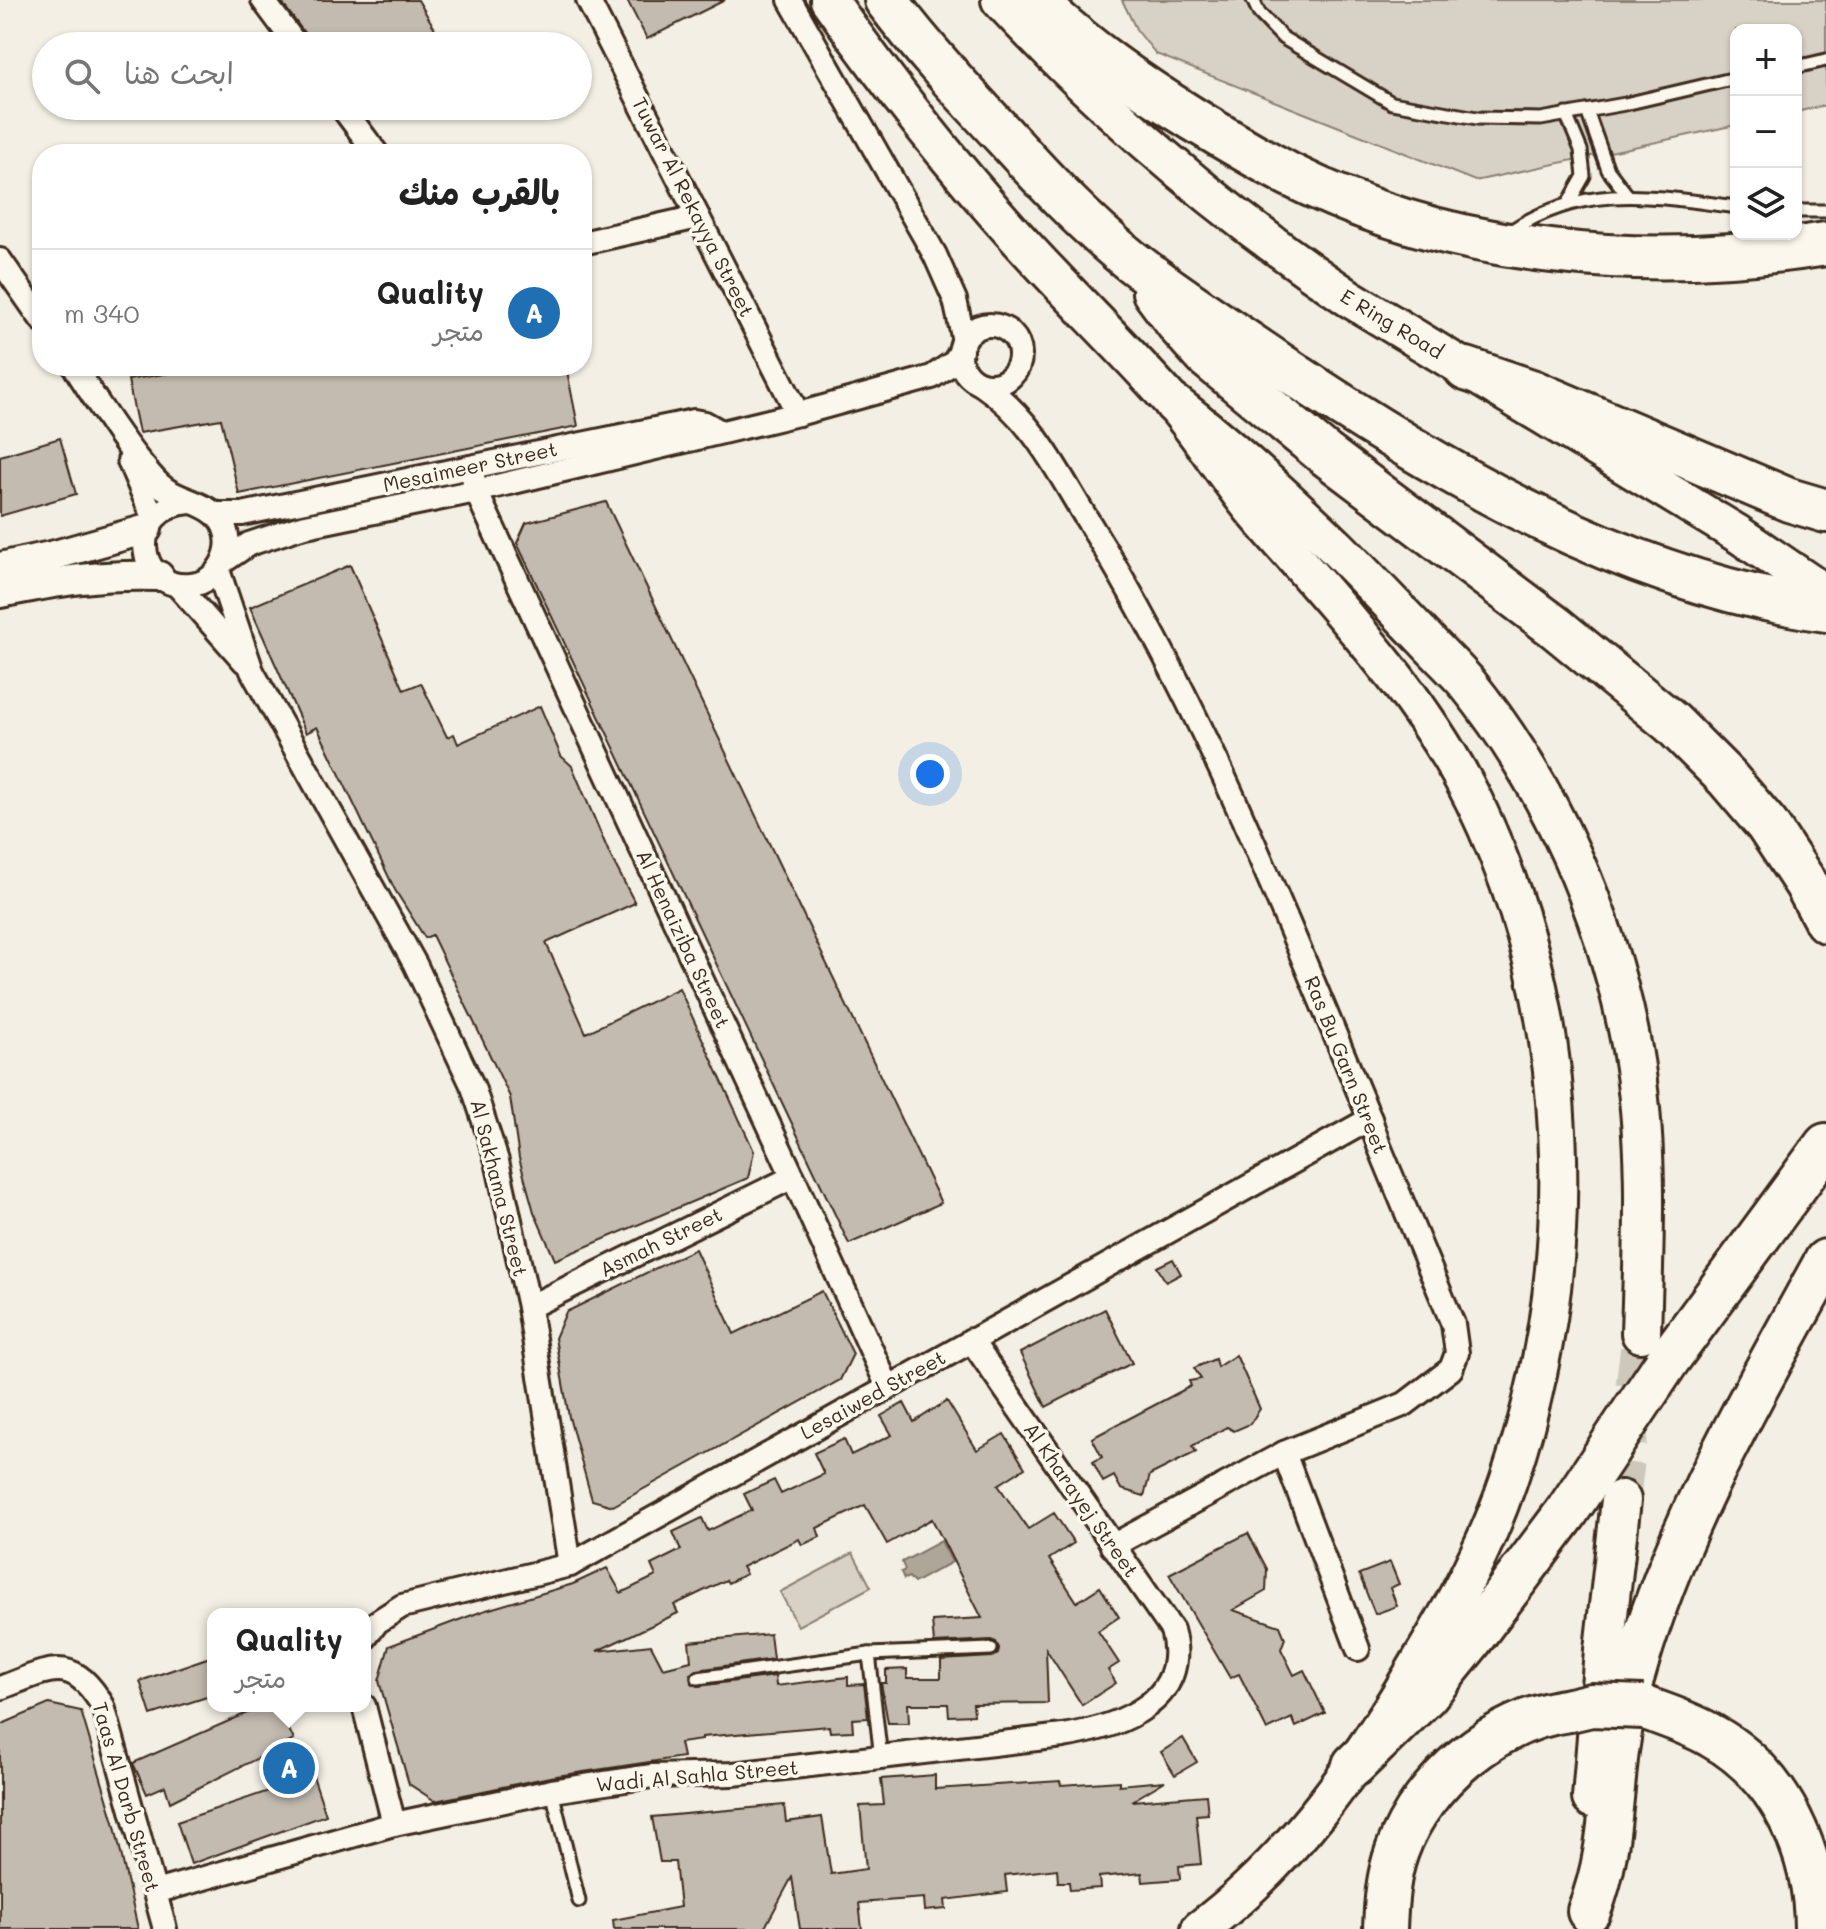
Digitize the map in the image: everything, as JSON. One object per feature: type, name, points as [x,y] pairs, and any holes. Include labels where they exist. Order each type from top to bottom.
[{"type":"highway","points":[[886,0],[937,62],[1053,189],[1130,259],[1343,406],[1459,476],[1516,506],[1671,573],[1747,595],[1826,610]]},
{"type":"highway","points":[[1034,0],[1121,74],[1229,141],[1290,175],[1392,215],[1552,253],[1629,259],[1779,252],[1826,244]]},
{"type":"highway","points":[[1130,259],[1180,327],[1206,356],[1325,454],[1566,636],[1672,723],[1727,778],[1767,825],[1826,921]]},
{"type":"highway","points":[[1466,369],[1534,392],[1789,500],[1826,511]]},
{"type":"highway","points":[[1174,404],[1230,447],[1367,577],[1456,672],[1506,737],[1541,795],[1597,919],[1617,983],[1632,1049],[1641,1116],[1645,1184],[1641,1333]]},
{"type":"highway","points":[[1354,1765],[1426,1695],[1470,1641],[1566,1513],[1668,1360],[1826,1145]]},
{"type":"highway","points":[[1589,1920],[1604,1869],[1617,1748],[1653,1608],[1690,1516],[1826,1261]]},
{"type":"highway","points":[[1589,1920],[1592,1807],[1604,1650],[1621,1500]]},
{"type":"highway","points":[[1385,1929],[1386,1894],[1397,1851],[1417,1810],[1445,1775],[1480,1746],[1520,1725],[1591,1705],[1643,1707],[1714,1737],[1744,1759],[1770,1786],[1790,1818],[1805,1852],[1814,1889],[1816,1929]]},
{"type":"main road","points":[[829,0],[885,79],[1015,235],[1174,404],[1250,506],[1369,643],[1409,695],[1472,798],[1502,867],[1531,958],[1546,1029],[1556,1122],[1554,1278],[1546,1339],[1533,1400],[1497,1516],[1471,1575],[1403,1691],[1354,1765],[1287,1850],[1232,1905],[1200,1929]]},
{"type":"main road","name":"E Ring Road","points":[[1000,0],[1127,126],[1212,200],[1288,257],[1349,298],[1738,534],[1826,594]]},
{"type":"street","points":[[263,0],[287,32]]},
{"type":"street","name":"Tuwar Al Rekayya Street","points":[[588,0],[798,414]]},
{"type":"street","points":[[790,0],[935,255],[955,300],[964,369],[975,380],[1002,383],[1017,370],[1020,349],[1009,332],[989,325],[970,333],[962,346]]},
{"type":"street","points":[[352,120],[370,144]]},
{"type":"street","points":[[592,241],[698,217]]},
{"type":"street","points":[[0,260],[32,306]]},
{"type":"street","name":"Mesaimeer Street","points":[[221,565],[249,544],[301,527],[476,491],[798,414],[932,377],[954,362],[962,346]]},
{"type":"street","name":"Ras Bu Garn Street","points":[[1017,370],[1031,429]]},
{"type":"street","points":[[0,593],[73,578],[114,575],[191,585],[205,581],[221,565],[227,538],[216,514],[157,482],[115,431],[80,376]]},
{"type":"street","name":"Mesaimeer Street","points":[[932,377],[975,380]]},
{"type":"street","name":"Ras Bu Garn Street","points":[[975,380],[1008,404],[1031,429],[1115,564],[1205,733],[1244,817],[1370,1119],[1453,1324],[1457,1353],[1451,1369],[1405,1404],[1284,1453],[1112,1546]]},
{"type":"street","name":"Mesaimeer Street","points":[[216,514],[242,514],[694,421],[721,432]]},
{"type":"street","points":[[115,431],[150,523]]},
{"type":"street","name":"Al Henaiziba Street","points":[[471,467],[476,491],[888,1387]]},
{"type":"street","points":[[323,498],[329,521]]},
{"type":"street","points":[[168,580],[150,566],[144,541],[150,523],[164,508],[190,502]]},
{"type":"street","points":[[0,567],[55,555],[150,523]]},
{"type":"street","name":"Al Sakhama Street","points":[[221,565],[252,671],[415,964],[473,1087],[497,1161],[529,1307],[570,1565]]},
{"type":"street","name":"Al Sakhama Street","points":[[168,580],[252,671]]},
{"type":"street","name":"Lesaiwed Street","points":[[371,1630],[377,1622],[402,1606],[570,1565],[1370,1119]]},
{"type":"street","name":"Asmah Street","points":[[529,1307],[793,1177]]},
{"type":"street","name":"Al Kharayej Street","points":[[971,1340],[1112,1546]]},
{"type":"street","points":[[1284,1453],[1358,1649]]},
{"type":"street","name":"Wadi Al Sahla Street","points":[[155,1892],[394,1824],[552,1791],[652,1776],[733,1774],[1096,1731],[1150,1704],[1168,1687],[1176,1666],[1177,1647],[1172,1630],[1112,1546]]},
{"type":"street","name":"Taas Al Darb Street","points":[[0,1688],[58,1669],[75,1674],[90,1684],[103,1706],[165,1929]]},
{"type":"street","points":[[366,1712],[394,1824]]},
{"type":"lane","points":[[1253,0],[1259,13],[1283,38],[1392,103],[1477,118],[1541,119],[1730,79]]},
{"type":"lane","points":[[1802,66],[1826,60]]},
{"type":"lane","points":[[1587,111],[1604,162],[1628,196]]},
{"type":"lane","points":[[1566,114],[1581,150],[1584,176],[1568,204]]},
{"type":"lane","points":[[1494,241],[1520,224],[1568,204],[1611,195],[1730,206]]},
{"type":"lane","points":[[1802,211],[1826,211]]},
{"type":"lane","points":[[698,1678],[869,1654],[991,1649]]},
{"type":"lane","points":[[869,1654],[881,1758]]},
{"type":"lane","points":[[552,1791],[579,1901]]},
{"type":"shaded area","points":[[1122,0],[1826,0],[1826,105],[1802,111],[1802,24],[1730,24],[1730,126],[1475,181],[1156,54],[1136,29]]},
{"type":"shaded area","points":[[941,1541],[952,1562],[914,1583],[909,1577],[904,1579],[902,1562]]},
{"type":"shaded area","points":[[853,1553],[871,1587],[798,1626],[780,1592]]},
{"type":"building","points":[[280,0],[418,0],[437,32],[304,32]]},
{"type":"building","points":[[627,0],[725,0],[647,39]]},
{"type":"building","points":[[152,376],[568,376],[578,426],[239,494],[221,419],[139,433],[128,380]]},
{"type":"building","points":[[60,438],[76,494],[0,516],[0,456]]},
{"type":"building","points":[[606,502],[941,1203],[849,1244],[517,543],[526,523]]},
{"type":"building","points":[[350,565],[404,690],[421,683],[447,737],[454,734],[458,744],[540,706],[561,756],[572,766],[610,855],[635,903],[546,943],[586,1033],[679,988],[754,1151],[748,1178],[555,1260],[534,1212],[519,1158],[510,1097],[432,935],[425,938],[395,890],[317,727],[306,733],[250,607]]},
{"type":"building","points":[[695,1249],[734,1334],[822,1291],[853,1354],[840,1380],[613,1506],[592,1500],[569,1417],[555,1338],[566,1312]]},
{"type":"building","points":[[1173,1259],[1181,1274],[1166,1282],[1157,1267]]},
{"type":"building","points":[[1105,1309],[1132,1363],[1046,1407],[1020,1353]]},
{"type":"building","points":[[1236,1355],[1260,1409],[1250,1424],[1234,1431],[1227,1427],[1192,1446],[1196,1452],[1150,1475],[1144,1496],[1121,1489],[1114,1476],[1103,1482],[1093,1462],[1102,1457],[1092,1438],[1191,1386],[1189,1381],[1201,1379],[1194,1368],[1215,1359],[1217,1367]]},
{"type":"building","points":[[947,1401],[977,1450],[1004,1434],[1025,1468],[998,1485],[1028,1529],[1054,1513],[1074,1543],[1049,1559],[1077,1602],[1100,1587],[1119,1617],[1098,1631],[1119,1663],[1108,1670],[1116,1683],[1082,1705],[1046,1649],[1048,1703],[973,1704],[974,1715],[949,1716],[948,1704],[908,1704],[909,1723],[888,1723],[881,1683],[886,1683],[886,1670],[907,1669],[907,1678],[941,1678],[941,1660],[992,1657],[998,1654],[999,1648],[991,1640],[934,1643],[932,1621],[982,1618],[932,1519],[887,1544],[865,1505],[817,1528],[820,1537],[802,1545],[799,1539],[742,1567],[746,1574],[674,1605],[678,1613],[597,1651],[651,1645],[663,1668],[691,1661],[689,1642],[770,1634],[773,1659],[697,1670],[690,1674],[691,1683],[699,1686],[775,1676],[776,1686],[848,1677],[848,1685],[864,1684],[868,1718],[852,1719],[853,1731],[830,1732],[829,1726],[702,1737],[702,1740],[680,1743],[683,1757],[550,1777],[435,1801],[409,1784],[379,1681],[389,1646],[483,1611],[573,1584],[607,1568],[621,1593],[656,1576],[651,1565],[681,1550],[673,1532],[702,1518],[708,1531],[752,1510],[744,1494],[774,1480],[781,1494],[824,1474],[814,1453],[844,1439],[851,1455],[892,1435],[881,1416],[904,1403],[914,1422]]},
{"type":"building","points":[[1248,1533],[1267,1569],[1266,1591],[1233,1610],[1280,1626],[1285,1638],[1281,1649],[1294,1675],[1304,1670],[1325,1713],[1296,1727],[1292,1718],[1267,1730],[1239,1674],[1230,1678],[1169,1574]]},
{"type":"building","points":[[1390,1562],[1399,1584],[1390,1588],[1397,1606],[1375,1614],[1359,1574]]},
{"type":"building","points":[[207,1658],[207,1697],[151,1715],[140,1681]]},
{"type":"building","points":[[49,1704],[81,1711],[114,1822],[138,1929],[0,1929],[0,1725]]},
{"type":"building","points":[[249,1712],[281,1712],[294,1740],[170,1802],[165,1786],[147,1794],[133,1763]]},
{"type":"building","points":[[1183,1738],[1197,1762],[1175,1775],[1161,1752]]},
{"type":"building","points":[[935,1775],[935,1789],[1060,1781],[1061,1785],[1119,1781],[1119,1785],[1165,1781],[1132,1801],[1206,1795],[1208,1814],[1196,1815],[1201,1864],[1179,1866],[1180,1879],[1143,1882],[1142,1873],[1099,1877],[1100,1888],[1070,1890],[1069,1882],[1058,1882],[1057,1869],[1005,1875],[1007,1892],[945,1900],[946,1909],[925,1911],[924,1898],[859,1903],[862,1929],[800,1929],[792,1877],[764,1929],[614,1929],[613,1920],[680,1907],[675,1862],[660,1862],[652,1817],[784,1805],[786,1822],[822,1817],[831,1874],[866,1869],[860,1806],[884,1805],[881,1779]]},
{"type":"building","points":[[313,1776],[326,1815],[191,1864],[177,1822]]},
{"type":"tunnel","points":[[1621,1500],[1641,1333]]},
{"type":"place","name":"Quality","points":[[289,1768]]}]
